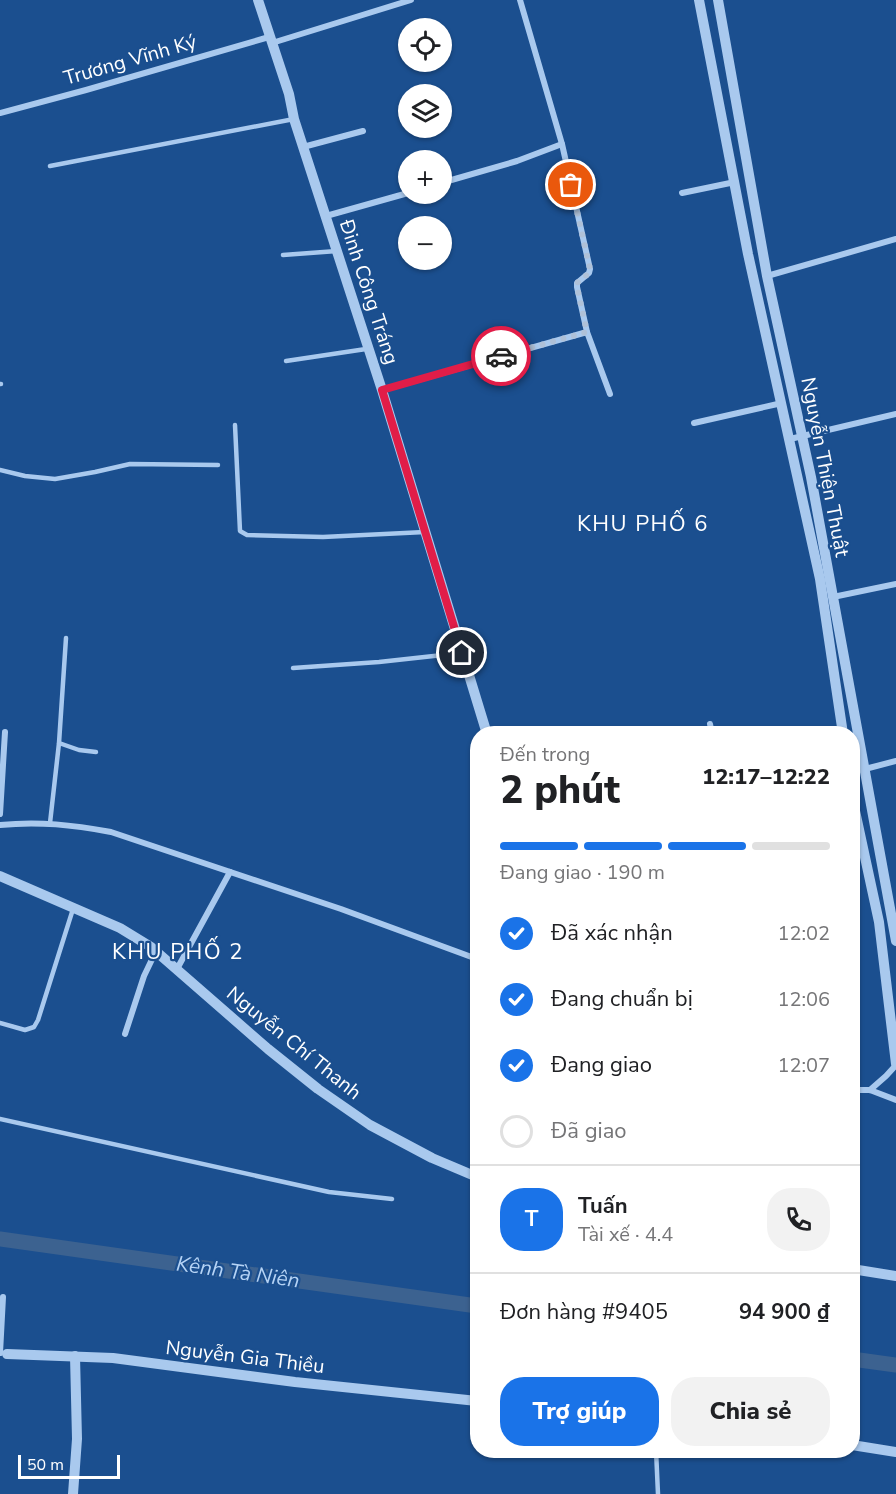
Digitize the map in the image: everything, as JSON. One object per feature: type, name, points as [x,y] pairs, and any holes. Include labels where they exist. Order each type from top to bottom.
[{"type":"street","name":"Đinh Công Tráng","points":[[258,0],[289,94],[294,119],[369,348],[485,726]]},
{"type":"street","name":"Trương Vĩnh Ký","points":[[0,113],[411,0]]},
{"type":"street","points":[[520,0],[562,144],[590,269],[589,273],[577,283],[577,287],[587,332],[610,394]]},
{"type":"street","name":"Nguyễn Thiện Thuật","points":[[699,0],[748,254],[820,579],[842,726]]},
{"type":"street","name":"Nguyễn Thiện Thuật","points":[[718,0],[767,276],[811,477],[857,726]]},
{"type":"street","points":[[303,147],[363,131]]},
{"type":"street","points":[[452,180],[517,161],[562,144]]},
{"type":"street","points":[[682,193],[735,182]]},
{"type":"street","points":[[326,216],[398,196]]},
{"type":"street","points":[[767,276],[896,239]]},
{"type":"street","points":[[382,390],[587,332]]},
{"type":"street","points":[[694,423],[782,403]]},
{"type":"street","points":[[790,439],[896,414]]},
{"type":"street","points":[[832,597],[896,584]]},
{"type":"street","points":[[833,665],[845,663]]},
{"type":"street","points":[[0,814],[5,732]]},
{"type":"street","name":"Nguyễn Thiện Thuật","points":[[860,742],[896,937]]},
{"type":"street","points":[[865,769],[896,761]]},
{"type":"street","points":[[0,825],[50,823],[111,832],[341,909],[470,956]]},
{"type":"street","points":[[860,834],[879,922],[896,1065],[870,1090]]},
{"type":"street","points":[[177,969],[230,872]]},
{"type":"street","name":"Nguyễn Chí Thanh","points":[[0,876],[136,937],[156,951],[268,1049],[326,1095],[370,1125],[432,1158],[470,1175]]},
{"type":"street","points":[[125,1035],[144,976],[156,951]]},
{"type":"street","points":[[860,1090],[870,1090],[896,1100]]},
{"type":"street","points":[[860,1270],[896,1276]]},
{"type":"street","points":[[2,1354],[3,1297]]},
{"type":"street","name":"Nguyễn Gia Thiều","points":[[2,1354],[113,1358],[296,1382],[470,1400]]},
{"type":"street","points":[[73,1494],[77,1439],[75,1356]]},
{"type":"street","points":[[860,1446],[896,1452]]},
{"type":"lane","points":[[50,166],[294,119]]},
{"type":"lane","points":[[283,255],[338,251]]},
{"type":"lane","points":[[286,361],[369,348]]},
{"type":"lane","points":[[235,425],[240,531],[247,535],[323,537],[425,532]]},
{"type":"lane","points":[[0,470],[25,476],[55,479],[130,464],[218,465]]},
{"type":"lane","points":[[50,823],[59,743],[66,638]]},
{"type":"lane","points":[[293,668],[462,653]]},
{"type":"lane","points":[[59,743],[79,750],[96,752]]},
{"type":"lane","points":[[0,1023],[26,1030],[34,1028],[73,909]]},
{"type":"lane","points":[[0,1119],[329,1192],[392,1199]]},
{"type":"lane","points":[[656,1458],[658,1494]]},
{"type":"waterway","name":"Kênh Tà Niên","points":[[0,1239],[470,1305]]},
{"type":"waterway","name":"Kênh Tà Niên","points":[[860,1360],[896,1365]]},
{"type":"way so far","points":[[501,356],[587,332],[577,283],[589,273],[590,269],[571,185]]},
{"type":"district","name":"KHU PHỐ 6","points":[[643,524]]},
{"type":"district","name":"KHU PHỐ 2","points":[[178,952]]},
{"type":"route","points":[[462,653],[382,390],[501,356]]}]
